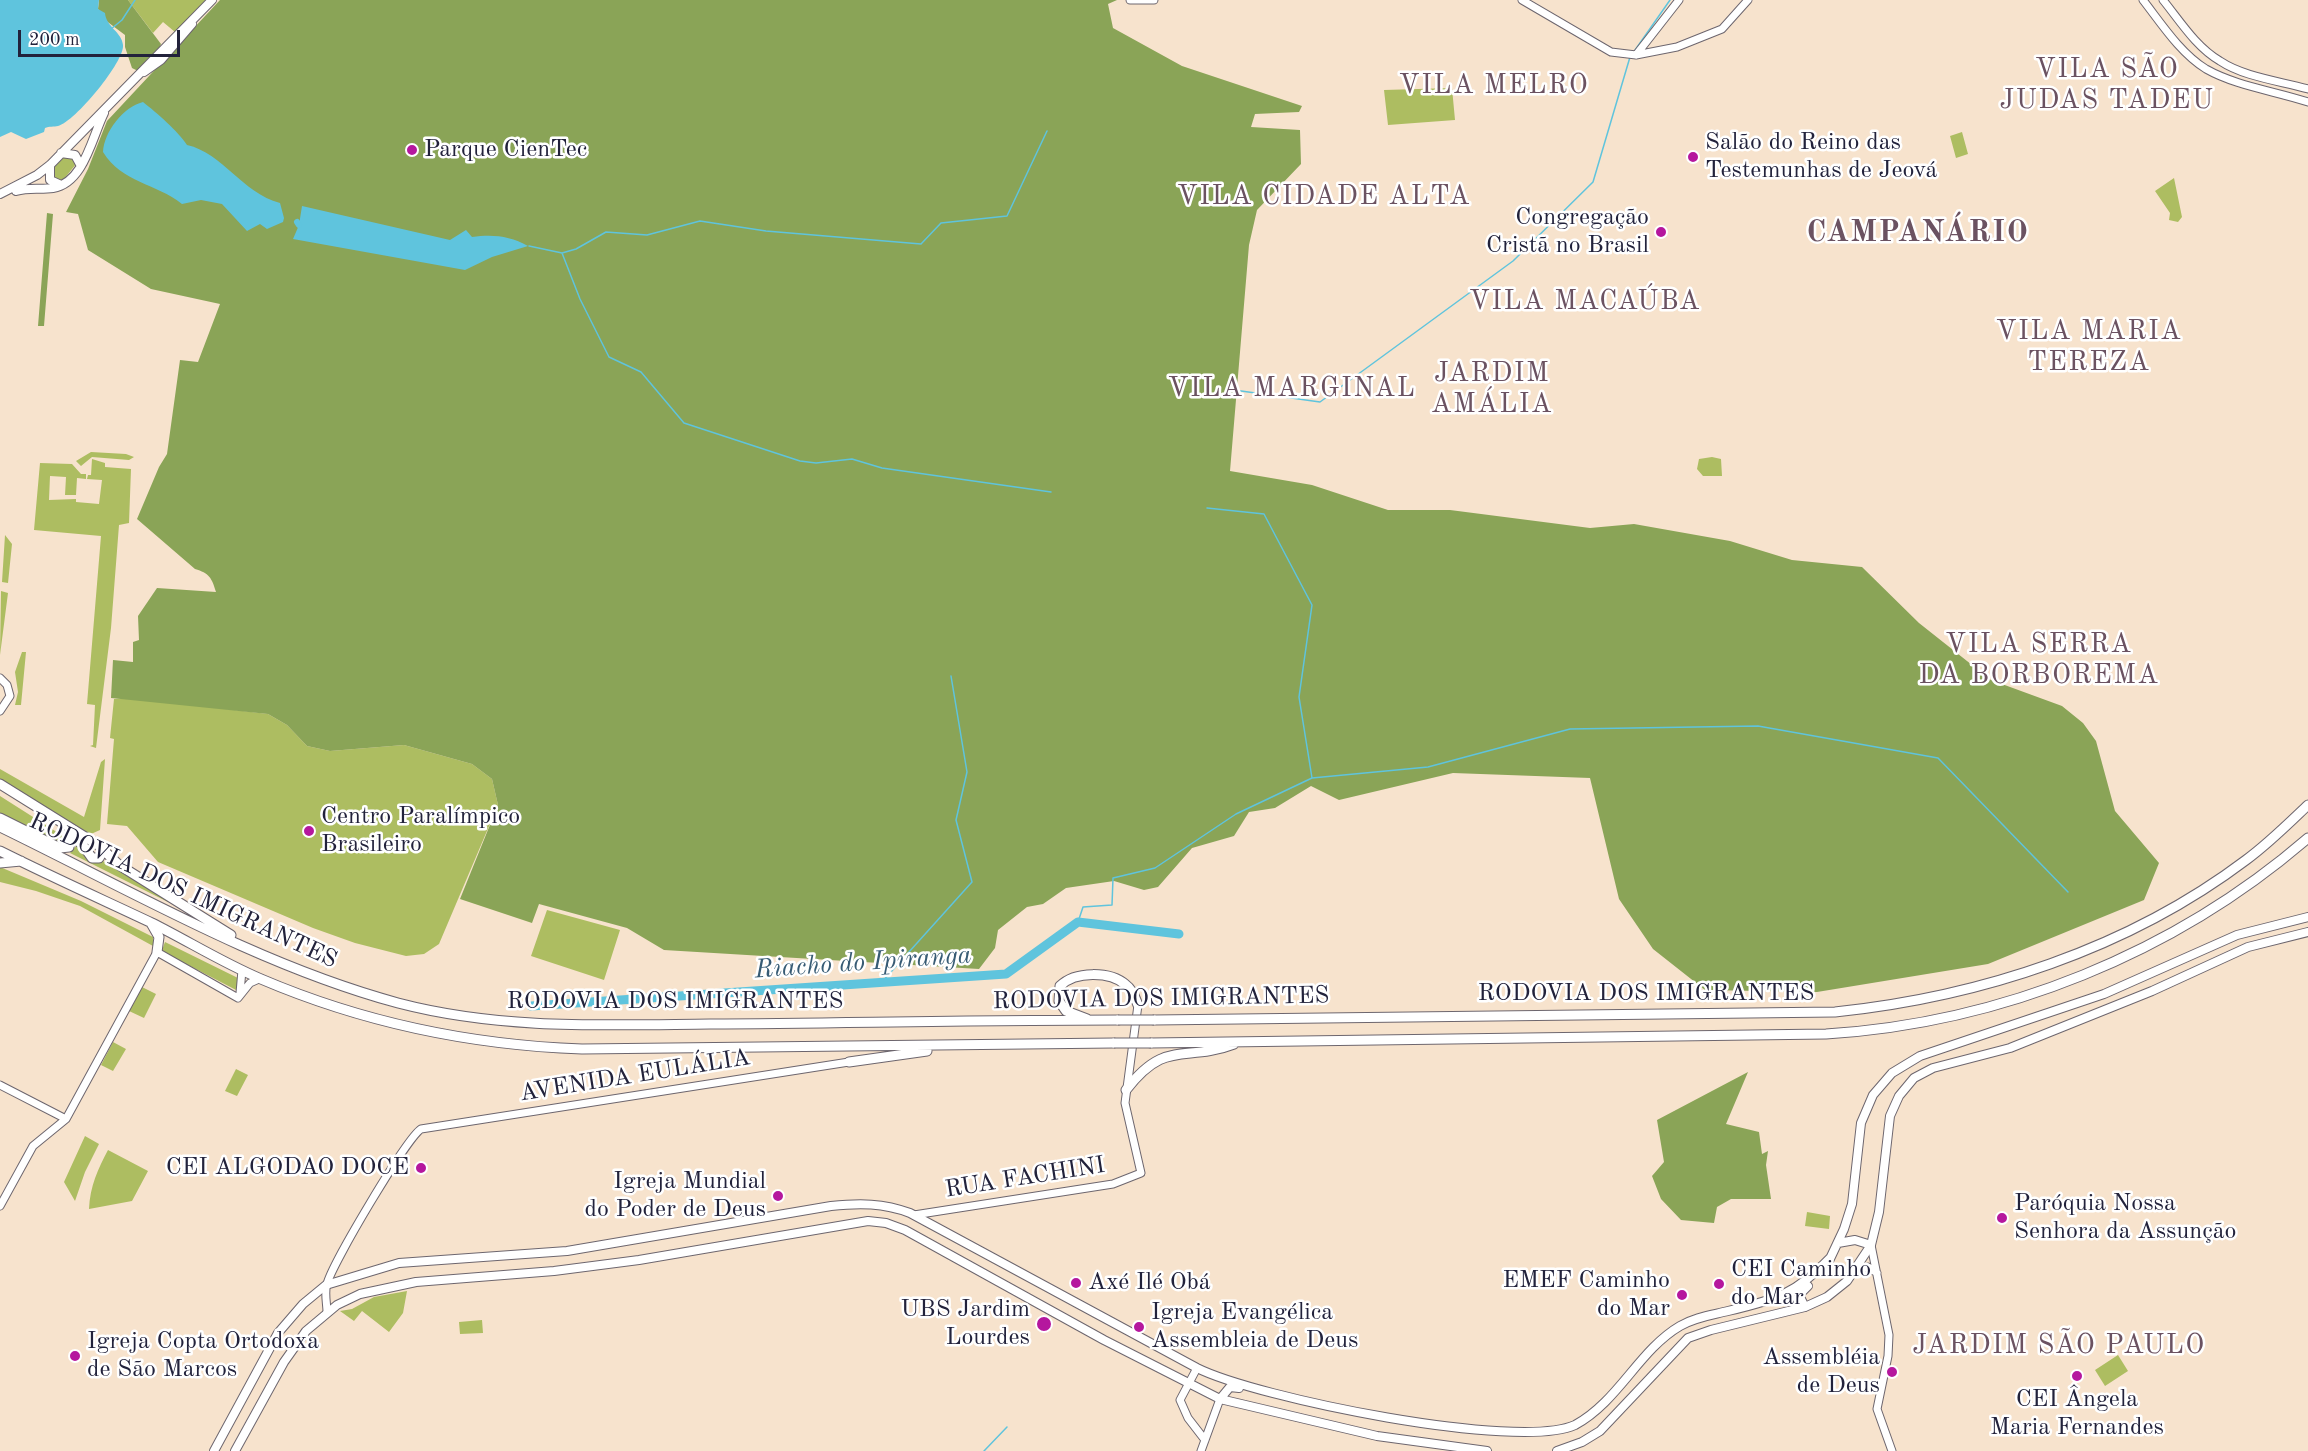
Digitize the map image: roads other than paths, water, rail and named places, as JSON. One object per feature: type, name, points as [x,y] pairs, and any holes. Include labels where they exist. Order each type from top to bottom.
[{"type":"highway","points":[[0,784],[103,851],[119,866],[261,954]]},
{"type":"highway","points":[[0,791],[82,844],[92,858],[99,858],[103,851]]},
{"type":"highway","name":"RODOVIA DOS IMIGRANTES","points":[[0,827],[261,954],[324,980],[400,1003],[502,1022],[616,1026],[1835,1012],[1893,1006],[1972,989],[2030,972],[2133,928],[2238,866],[2308,806]]},
{"type":"highway","points":[[0,818],[60,848],[69,847],[71,836]]},
{"type":"highway","name":"RODOVIA DOS IMIGRANTES","points":[[0,850],[151,923],[259,979],[323,1004],[437,1035],[522,1047],[633,1049],[1857,1032],[1951,1016],[2014,1000],[2060,984],[2170,935],[2257,879],[2308,838]]},
{"type":"highway","points":[[0,863],[21,861]]},
{"type":"highway","points":[[151,923],[159,937],[157,952]]},
{"type":"highway","points":[[1089,1020],[1066,1011],[1059,1002],[1060,986],[1073,977],[1098,975],[1119,980],[1129,987],[1138,1005]]},
{"type":"highway","points":[[1126,1090],[1139,1074],[1158,1059],[1178,1054],[1221,1049],[1240,1041]]},
{"type":"highway","points":[[849,1062],[964,1045]]},
{"type":"main road","points":[[0,195],[37,175],[50,165],[143,72],[151,70],[161,60],[212,0]]},
{"type":"main road","points":[[0,195],[25,188],[61,185],[81,166],[107,108]]},
{"type":"main road","points":[[61,153],[75,155],[81,166]]},
{"type":"main road","points":[[50,165],[50,180],[61,185]]},
{"type":"main road","points":[[1805,1307],[1800,1293],[1825,1269],[1838,1243],[1852,1204],[1863,1116],[1882,1083],[1906,1063],[1937,1049],[2104,994],[2237,935],[2308,917]]},
{"type":"main road","points":[[1557,1451],[1582,1442],[1600,1431],[1688,1338],[1711,1330],[1805,1307],[1827,1297],[1854,1272],[1871,1245],[1880,1212],[1890,1116],[1899,1096],[1914,1078],[1933,1068],[2010,1048],[2152,991],[2237,951],[2308,932]]},
{"type":"main road","points":[[214,1451],[278,1333],[303,1304],[326,1285],[399,1263],[567,1251],[852,1203],[885,1204],[914,1215],[1197,1368],[1254,1389],[1375,1418],[1478,1432],[1542,1432],[1571,1427],[1594,1412],[1655,1347],[1679,1327],[1691,1320],[1757,1304],[1788,1293],[1810,1280],[1830,1258]]},
{"type":"main road","points":[[235,1451],[293,1347],[327,1312],[360,1294],[395,1285],[554,1271],[730,1246],[868,1221],[885,1223],[905,1230],[1190,1386],[1220,1400],[1377,1436],[1487,1451]]},
{"type":"main road","points":[[1838,1243],[1855,1240],[1871,1245]]},
{"type":"main road","points":[[1220,1400],[1230,1387],[1254,1389]]},
{"type":"street","points":[[1130,0],[1154,0]]},
{"type":"street","points":[[1522,0],[1611,52],[1636,55],[1677,47],[1722,29],[1748,0]]},
{"type":"street","points":[[1636,55],[1679,0]]},
{"type":"street","points":[[2143,0],[2168,32],[2204,68],[2225,77],[2308,102]]},
{"type":"street","points":[[2163,0],[2198,43],[2219,61],[2308,89]]},
{"type":"street","points":[[2284,94],[2286,83]]},
{"type":"street","points":[[0,678],[7,685],[10,696],[0,711]]},
{"type":"street","points":[[0,1206],[33,1146],[66,1119],[157,952],[238,998]]},
{"type":"street","points":[[238,998],[243,983],[242,970]]},
{"type":"street","points":[[238,998],[250,983],[259,979]]},
{"type":"street","points":[[1126,1090],[1138,1005]]},
{"type":"street","name":"AVENIDA EULÁLIA","points":[[326,1285],[394,1163],[416,1132],[427,1127],[849,1062]]},
{"type":"street","points":[[0,1085],[66,1119]]},
{"type":"street","name":"RUA FACHINI","points":[[914,1215],[1113,1184],[1141,1173],[1126,1112],[1126,1090]]},
{"type":"street","points":[[1871,1245],[1889,1343],[1877,1409],[1892,1451]]},
{"type":"street","points":[[1854,1272],[1868,1267],[1877,1273]]},
{"type":"street","points":[[326,1285],[327,1312]]},
{"type":"street","points":[[1197,1368],[1190,1386],[1180,1400],[1205,1440]]},
{"type":"street","points":[[1201,1451],[1220,1400]]},
{"type":"street","points":[[1195,1427],[1210,1426]]},
{"type":"water","points":[[0,0],[99,0],[98,9],[105,13],[123,45],[108,77],[76,114],[58,126],[45,128],[44,132],[26,139],[11,132],[0,137]]},
{"type":"water","points":[[143,102],[173,128],[187,145],[200,149],[255,191],[280,203],[283,222],[267,229],[260,224],[247,231],[222,204],[201,200],[182,204],[161,191],[129,177],[120,170],[103,152],[104,144],[116,121],[128,109]]},
{"type":"water","points":[[302,206],[450,240],[466,230],[472,237],[501,237],[528,246],[492,257],[465,270],[293,239],[299,225]]},
{"type":"waterway","points":[[111,29],[122,20],[135,0]]},
{"type":"waterway","points":[[1633,53],[1670,0]]},
{"type":"waterway","points":[[1234,390],[1320,402],[1513,261],[1593,182],[1630,57]]},
{"type":"waterway","points":[[529,246],[562,253],[576,249],[606,232],[647,235],[700,221],[766,231],[921,244],[941,223],[1007,216],[1047,131]]},
{"type":"waterway","points":[[562,253],[580,299],[609,357],[641,372],[684,423],[800,461],[816,463],[852,459],[882,468],[1051,492]]},
{"type":"waterway","points":[[1207,508],[1264,514],[1312,605],[1299,697],[1312,778]]},
{"type":"waterway","points":[[881,983],[972,882],[956,820],[967,772],[951,676]]},
{"type":"waterway","points":[[1078,922],[1083,907],[1112,905],[1113,878],[1155,868],[1236,814],[1312,778],[1428,767],[1570,729],[1758,726],[1938,758],[2068,892]]},
{"type":"waterway","name":"Riacho do Ipiranga","points":[[531,1006],[1006,974],[1078,922],[1179,934]]},
{"type":"waterway","points":[[984,1451],[1007,1427]]},
{"type":"place","name":"Parque CienTec","points":[[412,150]]},
{"type":"place","name":"Salão do Reino das Testemunhas de Jeová","points":[[1693,157]]},
{"type":"place","name":"Congregação Cristã no Brasil","points":[[1661,232]]},
{"type":"place","name":"Centro Paralímpico Brasileiro","points":[[309,831]]},
{"type":"place","name":"CEI ALGODAO DOCE","points":[[421,1168]]},
{"type":"place","name":"Igreja Mundial do Poder de Deus","points":[[778,1196]]},
{"type":"place","name":"Paróquia Nossa Senhora da Assunção","points":[[2002,1218]]},
{"type":"place","name":"Axé Ilé Obá","points":[[1076,1283]]},
{"type":"place","name":"CEI Caminho do Mar","points":[[1719,1284]]},
{"type":"place","name":"EMEF Caminho do Mar","points":[[1682,1295]]},
{"type":"place","name":"UBS Jardim Lourdes","points":[[1044,1324]]},
{"type":"place","name":"Igreja Evangélica Assembleia de Deus","points":[[1139,1327]]},
{"type":"place","name":"Igreja Copta Ortodoxa de São Marcos","points":[[75,1356]]},
{"type":"place","name":"Assembléia de Deus","points":[[1892,1372]]},
{"type":"place","name":"CEI Ângela Maria Fernandes","points":[[2077,1376]]},
{"type":"district","name":"VILA MELRO","points":[[1494,86]]},
{"type":"district","name":"VILA SÃO JUDAS TADEU","points":[[2107,86]]},
{"type":"district","name":"VILA CIDADE ALTA","points":[[1324,197]]},
{"type":"district","name":"CAMPANÁRIO","points":[[1918,233]]},
{"type":"district","name":"VILA MACAÚBA","points":[[1585,302]]},
{"type":"district","name":"VILA MARIA TEREZA","points":[[2089,348]]},
{"type":"district","name":"VILA MARGINAL","points":[[1292,389]]},
{"type":"district","name":"JARDIM AMÁLIA","points":[[1492,390]]},
{"type":"district","name":"VILA SERRA DA BORBOREMA","points":[[2039,660]]},
{"type":"district","name":"JARDIM SÃO PAULO","points":[[2059,1346]]}]
